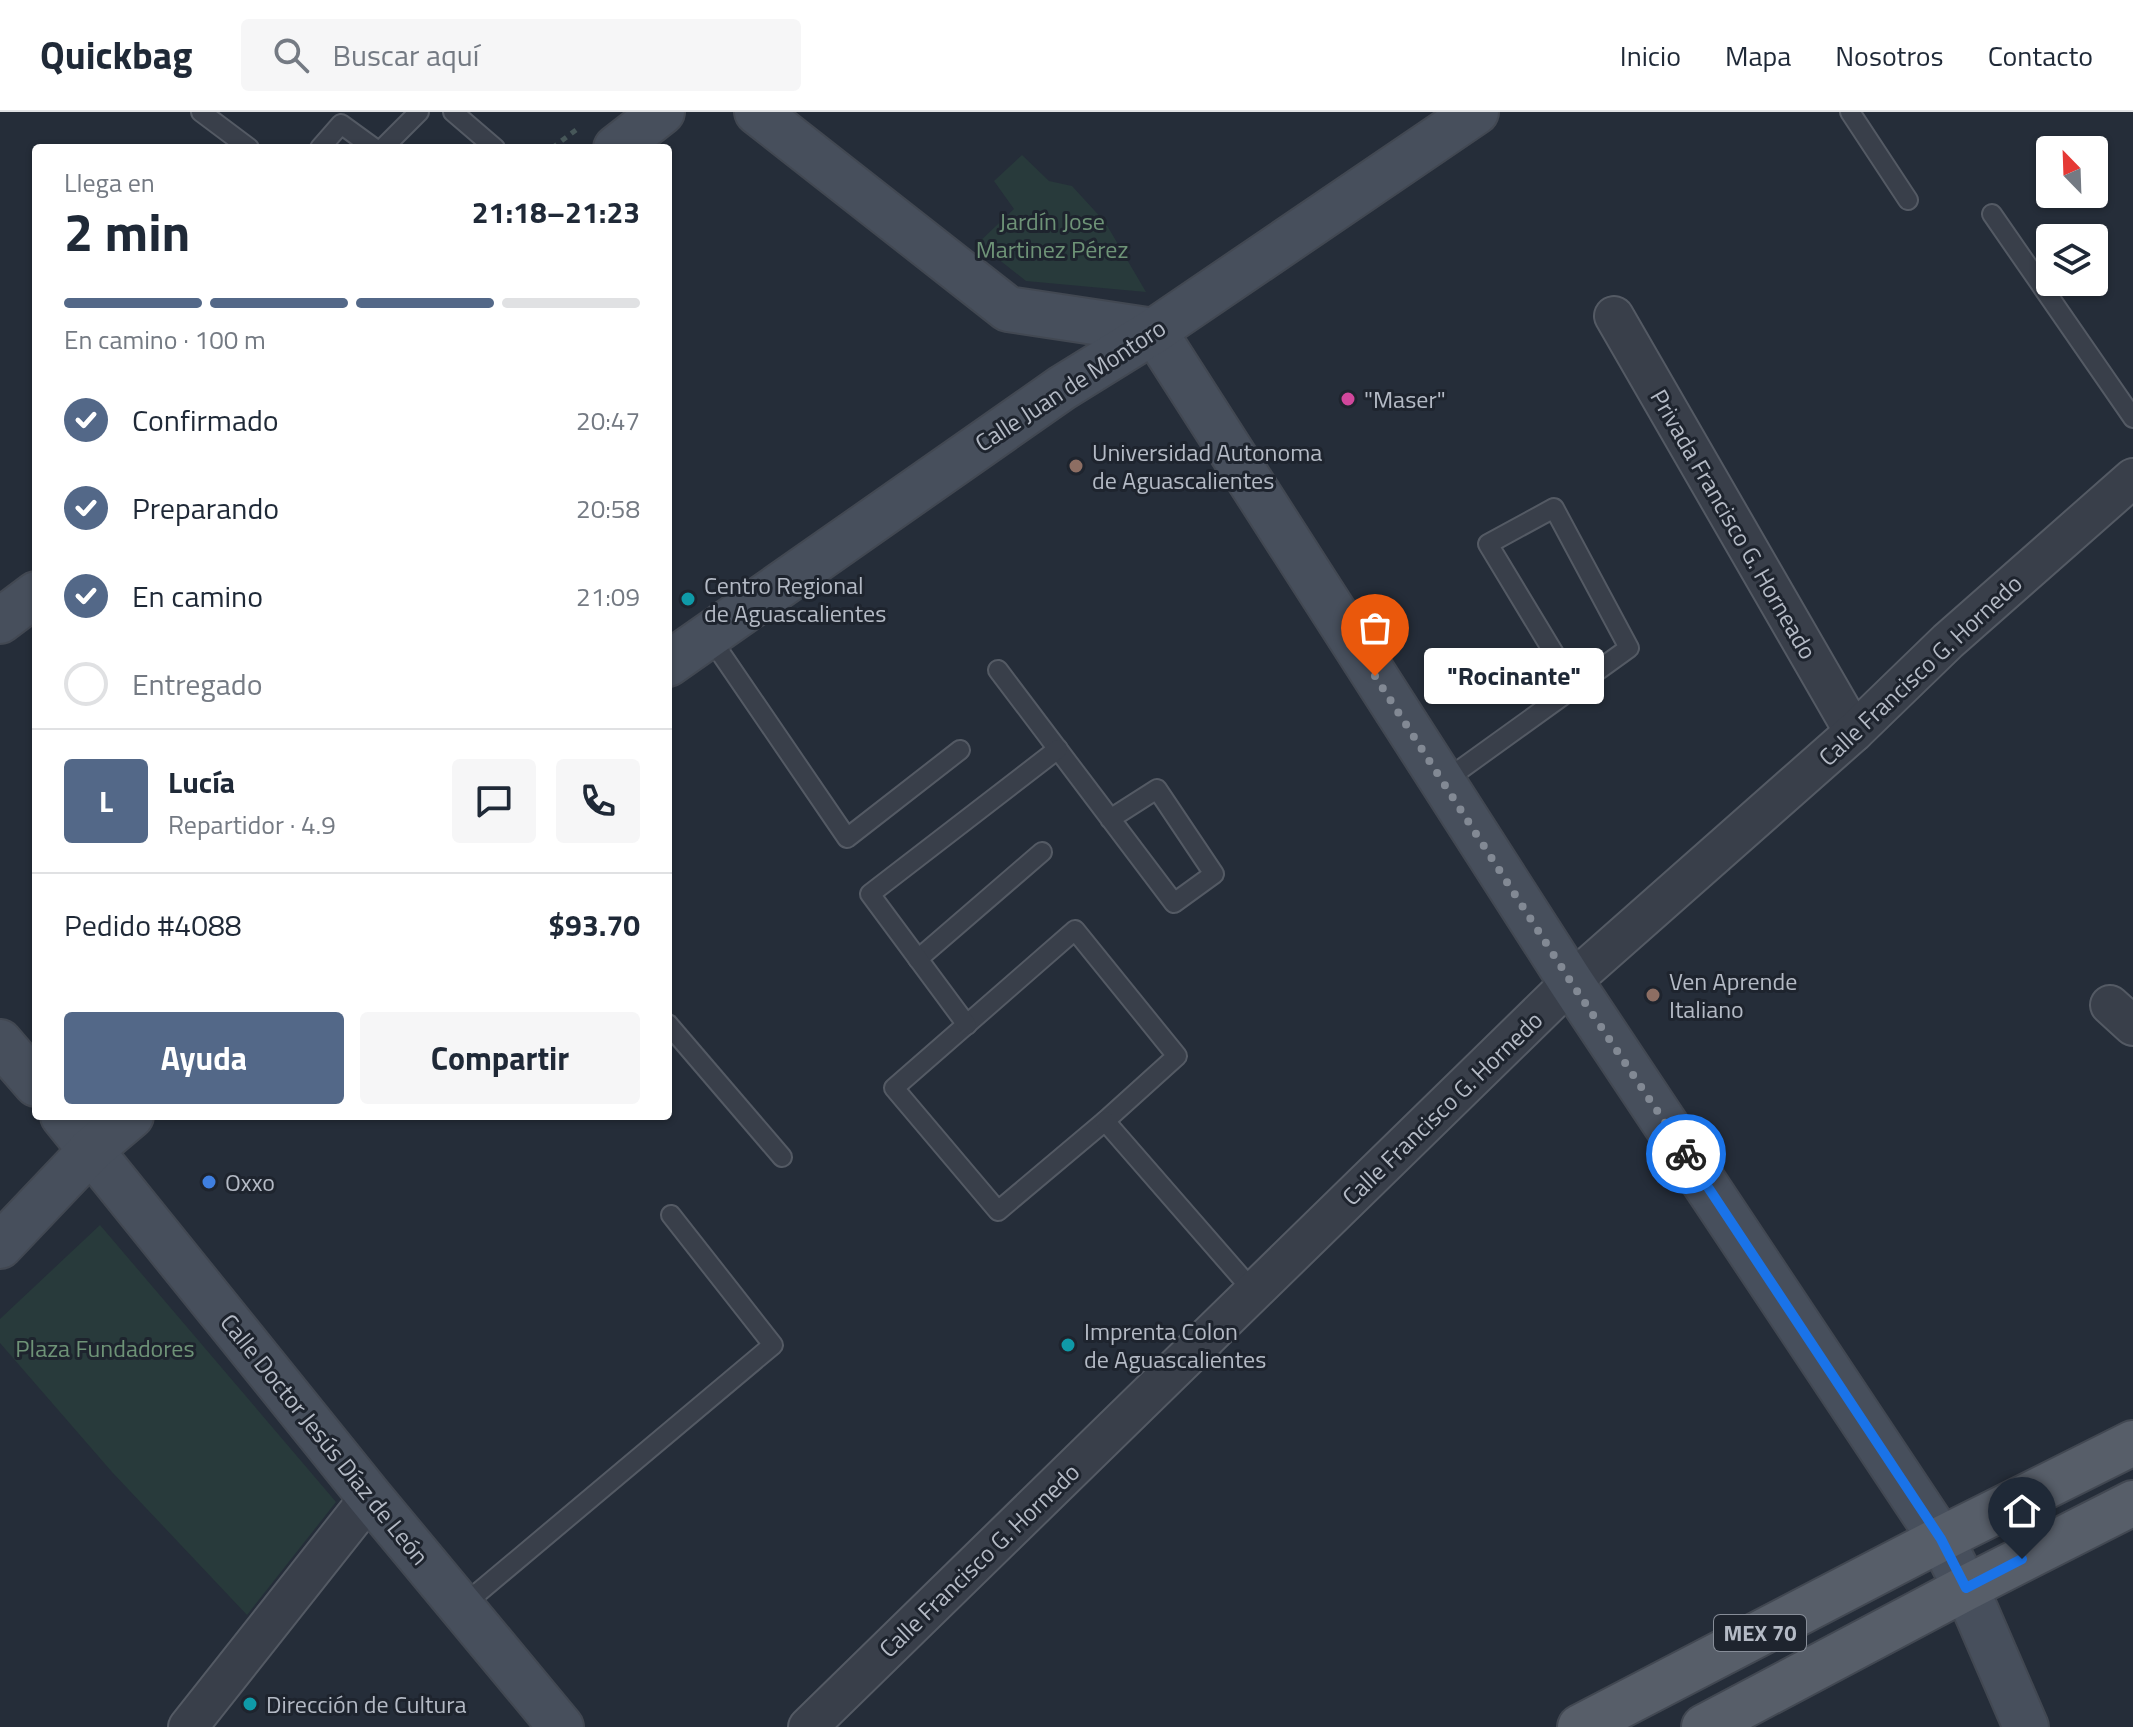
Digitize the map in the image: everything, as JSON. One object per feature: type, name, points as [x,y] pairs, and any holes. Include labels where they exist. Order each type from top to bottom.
[{"type":"main road","name":"MEX 70","points":[[1580,1727],[2133,1443]]},
{"type":"main road","name":"MEX 70","points":[[1704,1727],[2133,1503]]},
{"type":"street","points":[[621,144],[662,112]]},
{"type":"street","points":[[757,112],[1008,309],[1154,331],[1571,982],[1941,1539],[1966,1588],[2026,1727]]},
{"type":"street","name":"Calle Juan de Montoro","points":[[672,661],[1062,388],[1154,331],[1476,112]]},
{"type":"street","name":"Privada Francisco G. Horneado","points":[[1614,316],[1854,732]]},
{"type":"street","name":"Calle Francisco G. Hornedo","points":[[808,1727],[1571,982],[1854,732],[1948,641],[2133,478]]},
{"type":"street","points":[[0,621],[32,597]]},
{"type":"street","points":[[0,1042],[32,1079]]},
{"type":"street","name":"Calle Doctor Jesús Díaz de León","points":[[67,1120],[370,1497],[561,1727]]},
{"type":"street","points":[[0,1246],[92,1149],[126,1120]]},
{"type":"street","points":[[188,1727],[370,1497]]},
{"type":"lane","points":[[201,112],[244,144]]},
{"type":"lane","points":[[387,144],[419,112]]},
{"type":"lane","points":[[453,112],[473,118],[492,144]]},
{"type":"lane","points":[[1850,112],[1908,200]]},
{"type":"lane","points":[[324,144],[341,124],[368,144]]},
{"type":"lane","points":[[1992,214],[2133,418]]},
{"type":"lane","points":[[1443,782],[1575,688],[1629,648],[1554,508],[1488,544],[1575,688]]},
{"type":"lane","points":[[708,634],[847,838],[960,750]]},
{"type":"lane","points":[[998,670],[1110,819],[1174,903],[1214,874],[1157,789],[1110,819]]},
{"type":"lane","points":[[967,1025],[870,894],[1058,749]]},
{"type":"lane","points":[[918,959],[1042,852]]},
{"type":"lane","points":[[1075,930],[1177,1056],[1105,1121],[998,1211],[894,1088],[1075,930]]},
{"type":"lane","points":[[672,1029],[782,1157]]},
{"type":"lane","points":[[1105,1121],[1254,1292]]},
{"type":"lane","points":[[461,1607],[773,1345],[671,1215]]},
{"type":"green space","name":"Jardín Jose Martinez Pérez","points":[[1022,155],[1049,181],[1072,186],[1105,222],[1146,292],[1026,281],[978,243],[1014,209],[994,181]]},
{"type":"green space","name":"Plaza Fundadores","points":[[100,1225],[336,1502],[247,1615],[112,1472],[0,1343],[0,1319]]},
{"type":"way so far","points":[[1375,676],[1571,982],[1686,1154]]},
{"type":"place","name":"\"Maser\"","points":[[1348,399]]},
{"type":"place","name":"Universidad Autonoma de Aguascalientes","points":[[1076,466]]},
{"type":"place","name":"Centro Regional de Aguascalientes","points":[[688,599]]},
{"type":"place","name":"\"Rocinante\"","points":[[1375,676]]},
{"type":"place","name":"Ven Aprende Italiano","points":[[1653,995]]},
{"type":"place","name":"Oxxo","points":[[209,1182]]},
{"type":"place","name":"Imprenta Colon de Aguascalientes","points":[[1068,1345]]},
{"type":"place","name":"Dirección de Cultura","points":[[250,1704]]},
{"type":"route","points":[[1686,1154],[1941,1539],[1966,1588],[2022,1559]]}]
